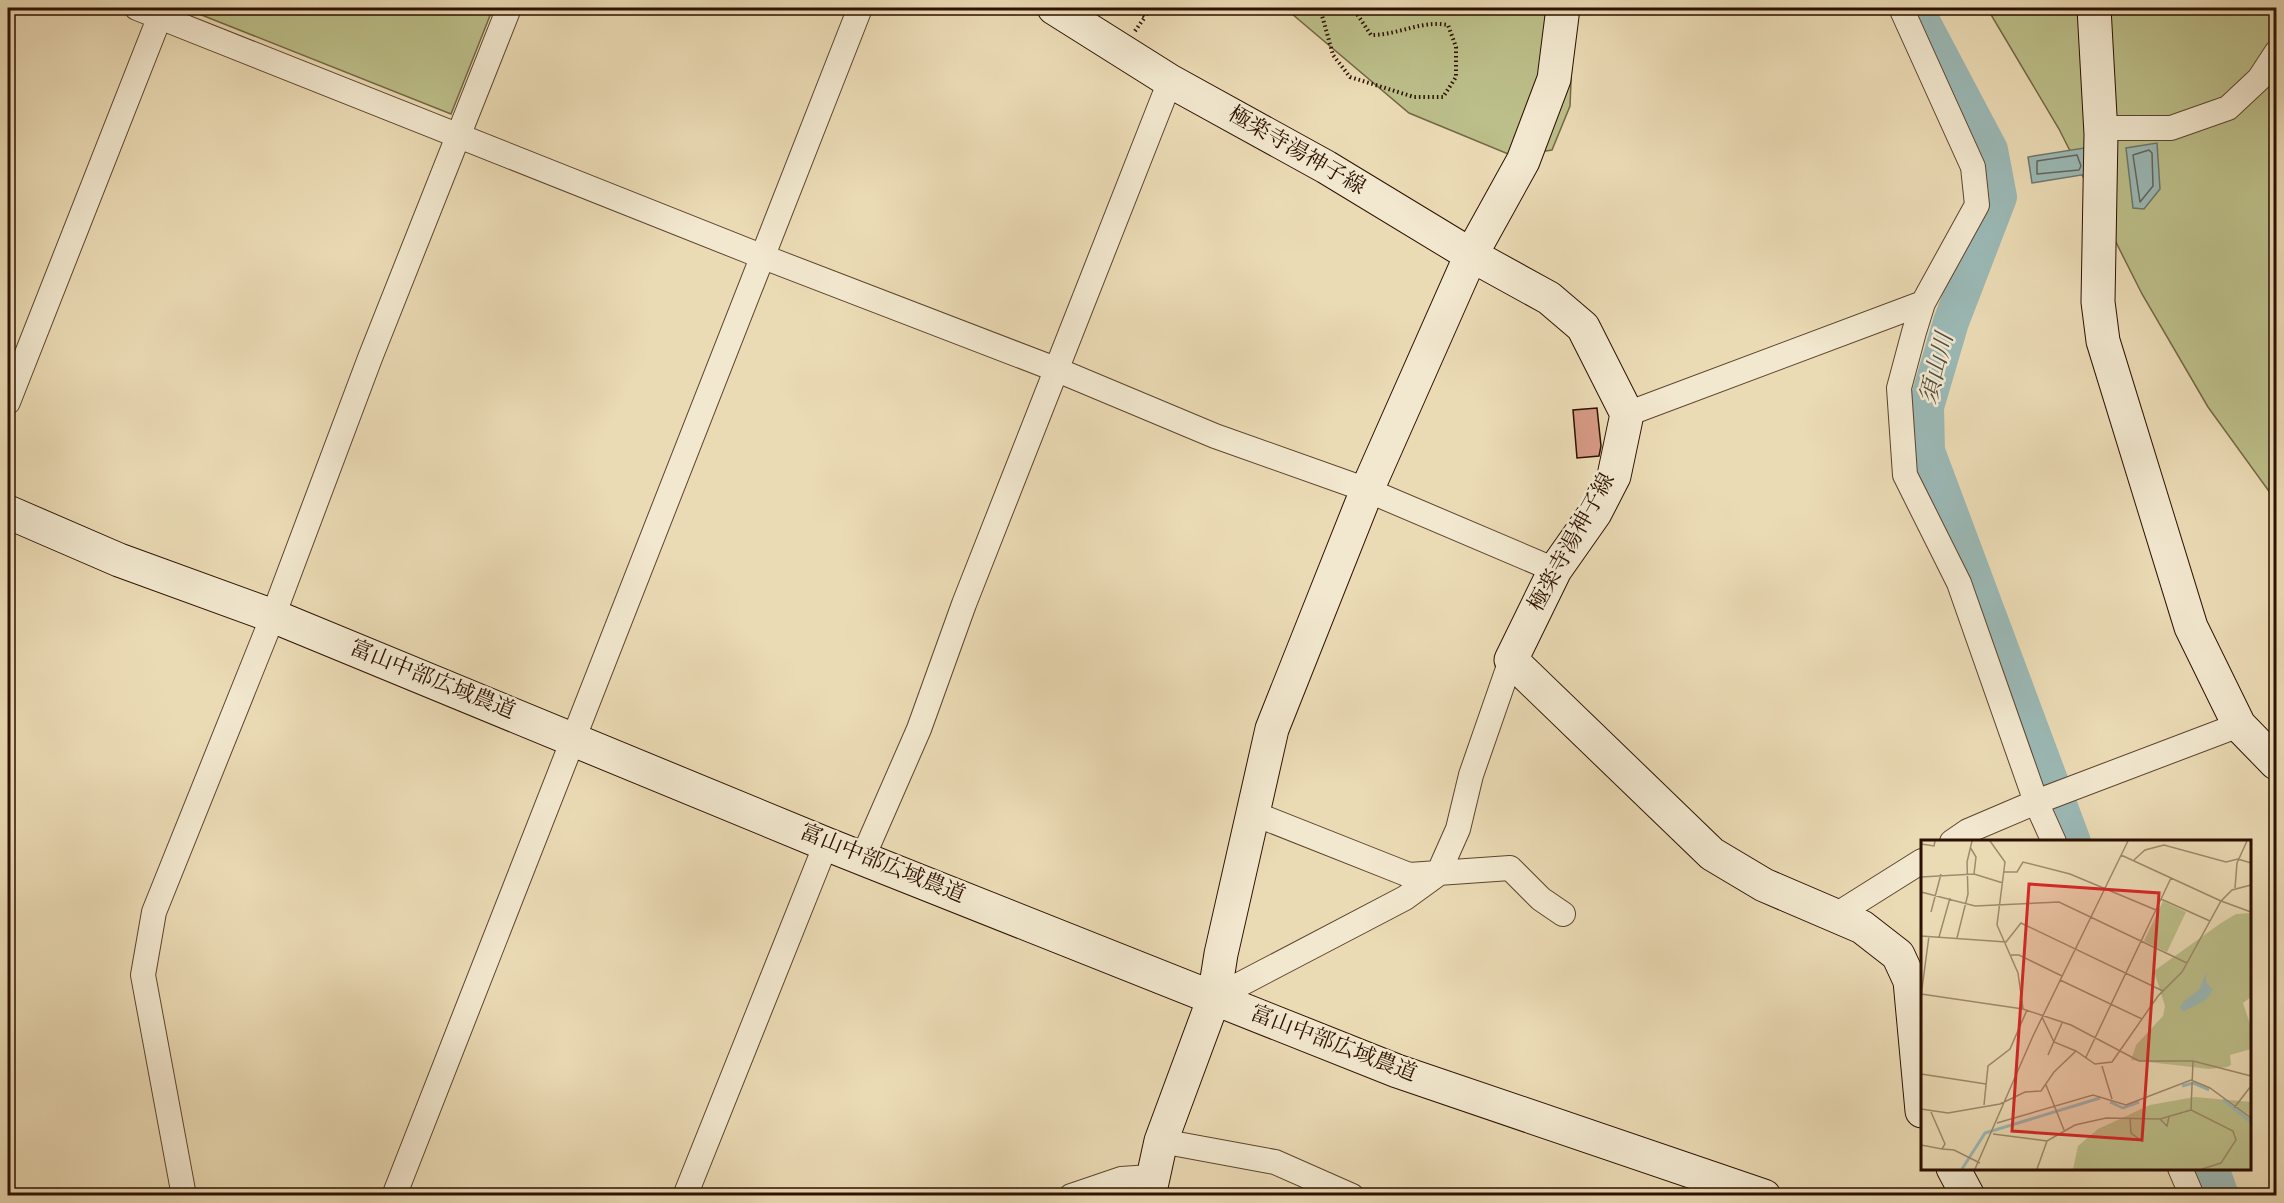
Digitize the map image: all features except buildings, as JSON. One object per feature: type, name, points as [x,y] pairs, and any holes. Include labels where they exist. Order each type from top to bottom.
[{"type":"street","points":[[137,8],[761,256],[1055,369],[1215,436],[1367,490],[1555,570]]},
{"type":"street","points":[[183,1196],[143,975],[154,912],[273,616],[370,358],[509,8]]},
{"type":"street","points":[[394,1196],[860,8]]},
{"type":"street","name":"極楽寺湯神子線","points":[[1054,8],[1170,81],[1326,167],[1471,255],[1549,298],[1583,327],[1627,414],[1614,476],[1595,513],[1555,570],[1511,660]]},
{"type":"street","points":[[1071,1196],[1121,1179],[1150,1186],[1161,1141],[1214,998],[1221,954],[1255,814],[1272,729],[1367,490],[1471,255],[1523,161],[1554,79],[1563,8]]},
{"type":"street","points":[[1901,8],[1973,167],[1977,205],[1923,303],[1899,388],[1905,475],[1959,583],[2036,801],[2053,840]]},
{"type":"street","points":[[2094,8],[2101,128],[2098,302],[2103,342],[2191,627],[2239,725],[2277,763]]},
{"type":"street","points":[[8,402],[160,16]]},
{"type":"street","points":[[2101,128],[2171,128],[2228,108],[2259,79],[2277,53]]},
{"type":"street","points":[[863,857],[919,729],[964,603],[1170,81]]},
{"type":"street","points":[[1627,414],[1923,303]]},
{"type":"street","name":"富山中部広域農道","points":[[8,512],[119,560],[273,616],[826,844],[1397,1071],[1764,1196]]},
{"type":"street","points":[[1214,998],[1405,898],[1438,874],[1458,829],[1471,775],[1511,660],[1712,854],[1764,885],[1862,927],[1898,955],[1910,981],[1921,1092]]},
{"type":"street","points":[[1955,840],[1968,831],[2036,801],[2239,725]]},
{"type":"street","points":[[1255,814],[1409,875],[1510,868],[1540,899],[1563,914]]},
{"type":"street","points":[[686,1196],[826,844]]},
{"type":"street","points":[[1836,915],[1921,862]]},
{"type":"street","points":[[1161,1141],[1275,1162],[1352,1196]]},
{"type":"street","points":[[1954,1170],[1968,1196]]},
{"type":"street","points":[[2181,1170],[2192,1196]]},
{"type":"path","points":[[1132,8],[1145,17],[1150,8]]},
{"type":"path","points":[[1320,8],[1333,55],[1350,76],[1414,96],[1443,97],[1456,77],[1456,46],[1448,25],[1433,22],[1390,35],[1371,35],[1353,8]]},
{"type":"green space","points":[[184,8],[493,8],[451,114]]},
{"type":"green space","points":[[1285,8],[1574,8],[1570,106],[1552,150],[1513,156],[1409,113]]},
{"type":"green space","points":[[1987,8],[2276,8],[2276,501],[2208,407],[2142,294],[2059,129]]},
{"type":"water","points":[[2157,143],[2160,189],[2144,209],[2133,208],[2126,148]]},
{"type":"water","points":[[2084,148],[2088,174],[2032,183],[2028,157]]},
{"type":"waterway","name":"須山川","points":[[1915,8],[1990,150],[1999,197],[1951,322],[1926,407],[1927,451],[2072,840]]},
{"type":"waterway","name":"須山川","points":[[2212,1170],[2221,1196]]}]
